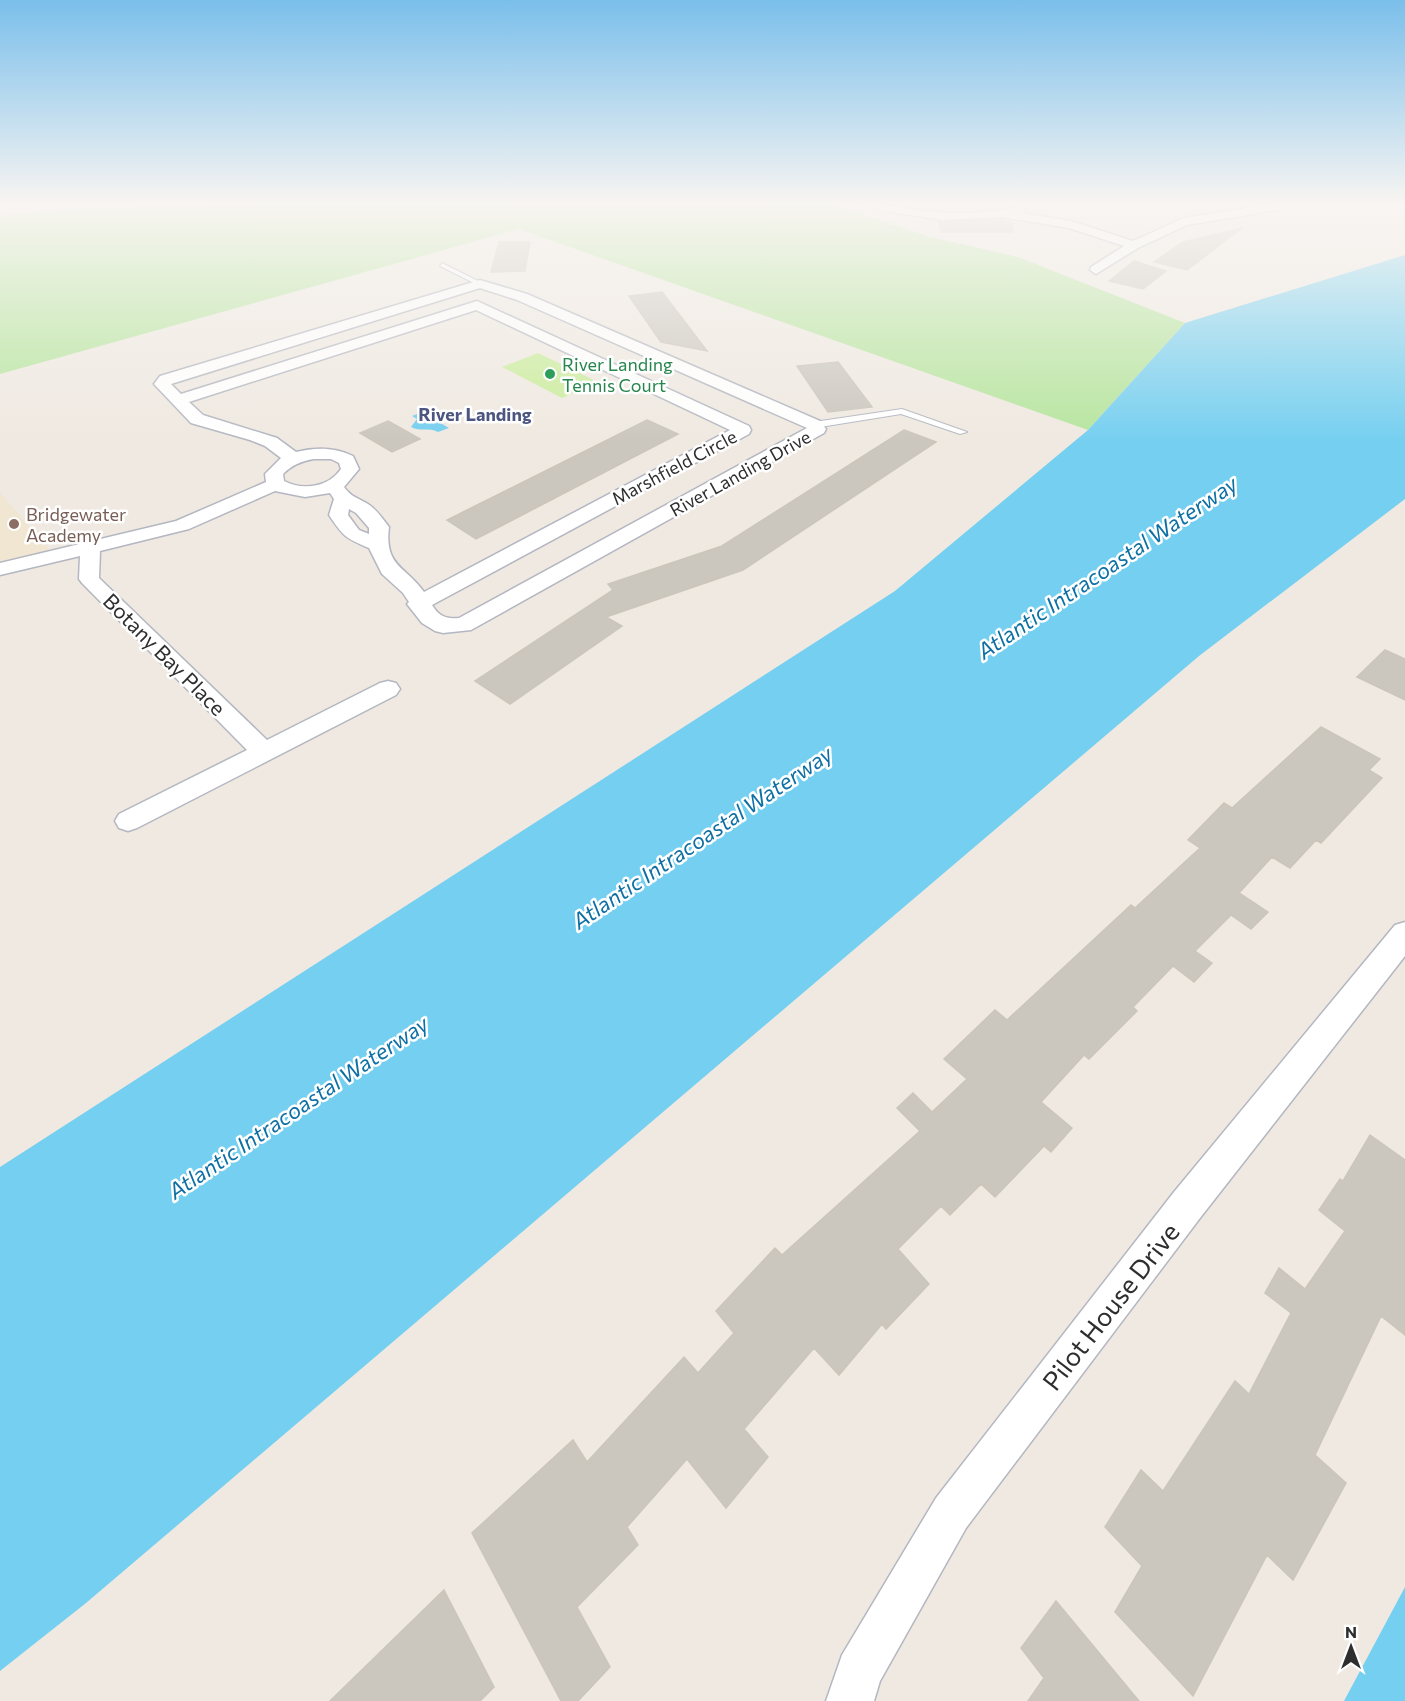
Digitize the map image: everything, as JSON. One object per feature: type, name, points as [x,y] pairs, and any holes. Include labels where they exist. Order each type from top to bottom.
[{"type":"street","name":"River Landing Drive","points":[[338,492],[338,515],[352,534],[377,544],[389,570],[411,589],[418,604],[430,618],[443,626],[463,625],[818,429],[814,425],[635,346],[509,293],[480,284]]},
{"type":"street","points":[[293,459],[271,442],[197,419],[162,384],[166,379],[480,284]]},
{"type":"street","points":[[178,400],[509,293]]},
{"type":"street","name":"Marshfield Circle","points":[[477,305],[742,430]]},
{"type":"street","points":[[600,363],[635,346]]},
{"type":"street","points":[[742,430],[784,448]]},
{"type":"street","name":"Marshfield Circle","points":[[418,604],[742,430]]},
{"type":"street","points":[[324,453],[334,454],[347,460],[350,470],[338,492],[290,491],[276,484],[274,474],[277,468],[293,459],[324,453]]},
{"type":"street","points":[[0,569],[182,525],[276,484]]},
{"type":"street","points":[[576,519],[614,543]]},
{"type":"street","name":"Botany Bay Place","points":[[90,547],[89,579],[263,751]]},
{"type":"street","points":[[128,821],[388,689]]},
{"type":"street","name":"Pilot House Drive","points":[[850,1701],[859,1672],[951,1513],[1188,1205],[1405,934]]},
{"type":"lane","points":[[814,425],[902,411],[963,432]]},
{"type":"shaded area","name":"Bridgewater Academy","points":[[0,493],[54,555],[0,569]]},
{"type":"green space","points":[[0,283],[324,283],[0,374]]},
{"type":"green space","points":[[673,283],[1085,283],[1185,323],[1088,430]]},
{"type":"green space","name":"River Landing Tennis Court","points":[[538,353],[598,382],[562,398],[502,367]]},
{"type":"water","name":"Atlantic Intracoastal Waterway","points":[[1313,283],[1405,283],[1405,499],[1199,656],[86,1603],[0,1671],[0,1167],[895,591],[1088,430],[1185,323]]},
{"type":"water","points":[[422,412],[449,428],[438,432],[411,427],[417,419],[412,416]]},
{"type":"water","points":[[1405,1587],[1405,1701],[1344,1701]]},
{"type":"building","points":[[1119,283],[1150,283],[1143,289]]},
{"type":"building","points":[[662,292],[707,351],[661,342],[629,296]]},
{"type":"building","points":[[838,362],[872,407],[828,412],[797,366]]},
{"type":"building","points":[[647,420],[678,434],[476,539],[447,520]]},
{"type":"building","points":[[388,421],[420,439],[392,452],[360,433]]},
{"type":"building","points":[[904,430],[936,442],[743,570],[606,617],[622,626],[510,704],[475,681],[613,590],[608,584],[722,546]]},
{"type":"building","points":[[1385,650],[1405,659],[1405,700],[1357,677]]},
{"type":"building","points":[[1321,727],[1380,759],[1369,770],[1382,778],[1321,843],[1316,840],[1290,868],[1272,857],[1239,893],[1268,912],[1251,929],[1231,915],[1195,951],[1212,963],[1194,982],[1173,966],[1133,1007],[1137,1011],[1089,1059],[1084,1055],[1041,1102],[1072,1128],[1051,1152],[1044,1146],[995,1197],[981,1184],[950,1215],[941,1206],[898,1249],[929,1284],[886,1329],[882,1324],[839,1375],[814,1348],[744,1429],[768,1457],[726,1508],[687,1459],[627,1527],[638,1545],[577,1607],[610,1667],[578,1701],[561,1701],[472,1533],[573,1440],[587,1462],[684,1357],[698,1373],[734,1333],[716,1311],[775,1248],[782,1255],[920,1131],[897,1108],[913,1093],[932,1112],[967,1079],[944,1059],[995,1010],[1007,1020],[1131,905],[1135,908],[1200,848],[1188,840],[1224,803],[1232,808]]},
{"type":"building","points":[[1370,1135],[1405,1160],[1405,1335],[1381,1316],[1315,1455],[1346,1483],[1293,1580],[1267,1555],[1193,1696],[1115,1612],[1142,1566],[1105,1527],[1141,1470],[1163,1491],[1235,1381],[1249,1394],[1291,1313],[1265,1293],[1279,1268],[1305,1289],[1345,1231],[1319,1210],[1340,1179],[1343,1181]]},
{"type":"building","points":[[444,1590],[494,1687],[480,1701],[330,1701]]},
{"type":"building","points":[[1056,1601],[1139,1701],[1028,1701],[1044,1678],[1021,1648]]},
{"type":"place","name":"River Landing Tennis Court","points":[[550,374]]},
{"type":"place","name":"Bridgewater Academy","points":[[14,524]]},
{"type":"district","name":"River Landing","points":[[475,414]]}]
